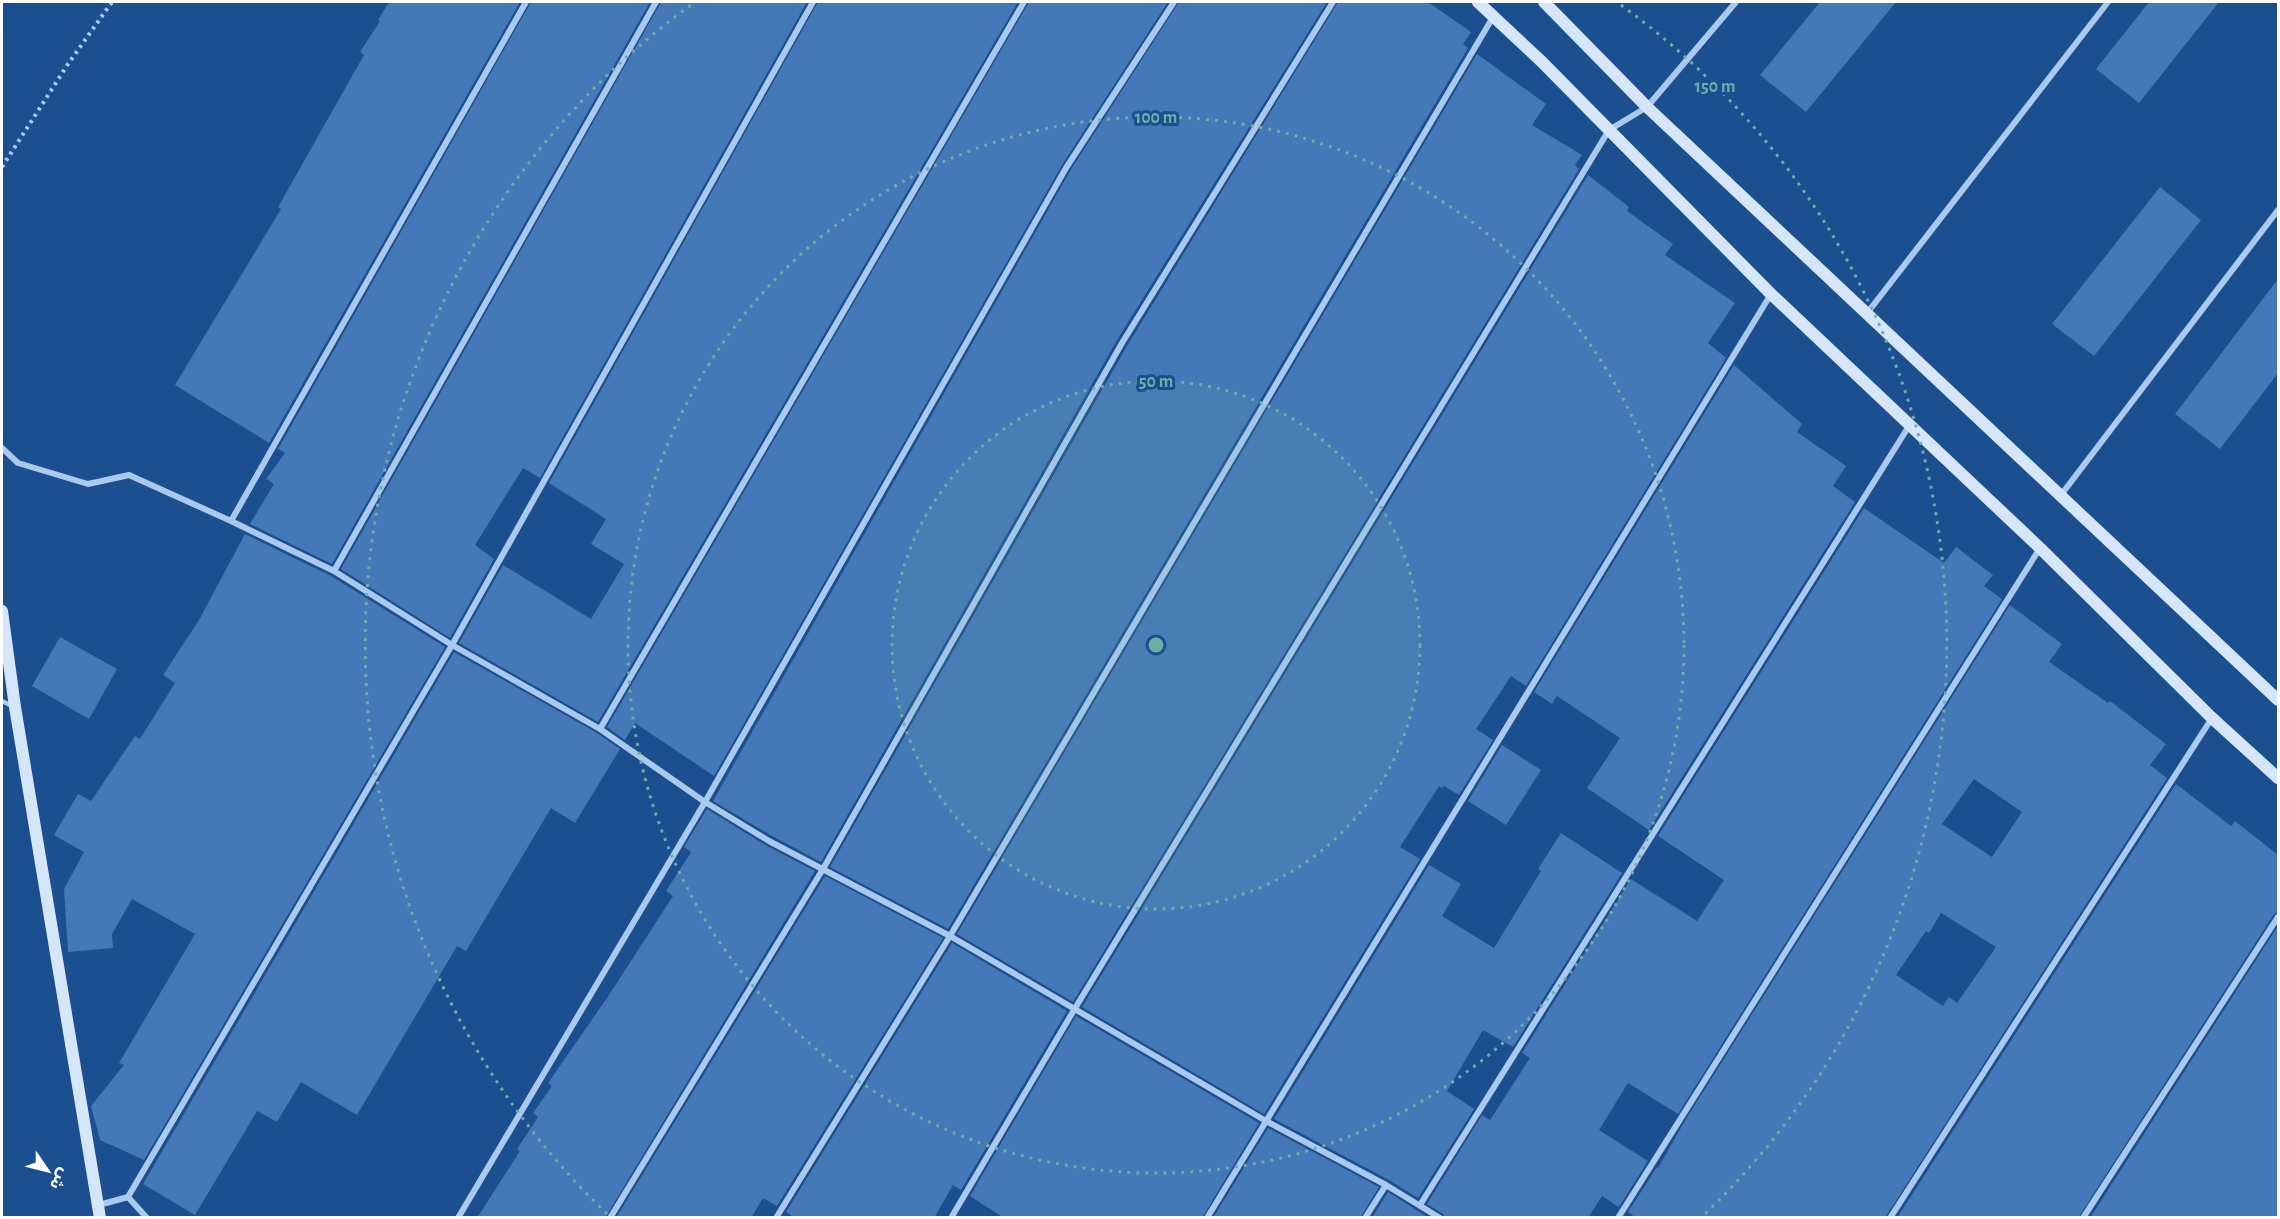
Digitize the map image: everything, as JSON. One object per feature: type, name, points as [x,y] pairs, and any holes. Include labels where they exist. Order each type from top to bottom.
[{"type":"main road","points":[[1478,2],[1542,62],[1771,294],[2040,548],[2212,718],[2278,778]]},
{"type":"main road","points":[[1544,2],[1647,107],[1868,312],[2278,700]]},
{"type":"main road","points":[[2,611],[15,707],[100,1211]]},
{"type":"street","points":[[231,521],[526,2]]},
{"type":"street","points":[[334,571],[656,2]]},
{"type":"street","points":[[100,1211],[128,1197],[452,645],[813,2]]},
{"type":"street","points":[[600,729],[1024,2]]},
{"type":"street","points":[[458,1218],[705,802],[1066,168],[1174,2]]},
{"type":"street","points":[[610,1218],[823,869],[1122,343],[1333,2]]},
{"type":"street","points":[[951,1218],[1074,1010],[1609,130],[1647,107],[1736,2]]},
{"type":"street","points":[[1868,312],[2108,2]]},
{"type":"street","points":[[776,1218],[950,936],[1493,17]]},
{"type":"street","points":[[2061,495],[2278,210]]},
{"type":"street","points":[[1207,1218],[1771,294]]},
{"type":"street","points":[[1420,1206],[1909,426]]},
{"type":"street","points":[[2,448],[18,463],[88,484],[129,475],[334,571],[452,645],[600,729],[705,802],[769,841],[950,936],[1266,1121],[1386,1185],[1440,1218]]},
{"type":"street","points":[[1618,1218],[2040,548]]},
{"type":"street","points":[[1890,1218],[2212,718]]},
{"type":"street","points":[[2083,1218],[2278,917]]},
{"type":"street","points":[[1365,1218],[1386,1185]]},
{"type":"street","points":[[128,1197],[147,1218]]},
{"type":"lane","points":[[2,700],[15,707]]},
{"type":"path","points":[[2,167],[68,64],[112,2]]},
{"type":"building","points":[[389,2],[520,2],[269,443],[175,385],[281,209],[278,207],[364,55],[360,52]]},
{"type":"building","points":[[531,2],[650,2],[332,564],[250,524],[274,484],[266,479],[285,453],[278,449]]},
{"type":"building","points":[[661,2],[807,2],[540,478],[523,468],[475,545],[494,559],[450,638],[341,569]]},
{"type":"building","points":[[818,2],[1018,2],[598,722],[459,643],[503,565],[591,619],[624,564],[591,544],[606,519],[549,483]]},
{"type":"building","points":[[1029,2],[1168,2],[1062,165],[714,776],[635,723],[625,740],[607,727]]},
{"type":"building","points":[[1179,2],[1327,2],[1117,340],[821,862],[713,801],[1070,171]]},
{"type":"building","points":[[1338,2],[1428,2],[1471,32],[1463,44],[1468,48],[948,929],[830,867],[1127,346]]},
{"type":"building","points":[[1820,2],[1896,2],[1806,112],[1760,75]]},
{"type":"building","points":[[2149,2],[2219,2],[2139,103],[2096,69]]},
{"type":"building","points":[[1477,54],[1546,104],[1532,125],[1582,155],[1575,165],[1579,169],[1073,1002],[957,934]]},
{"type":"building","points":[[1588,175],[1629,207],[1627,211],[1673,244],[1665,255],[1735,303],[1708,343],[1726,358],[1526,686],[1511,676],[1476,729],[1493,740],[1459,795],[1444,786],[1442,788],[1439,786],[1400,847],[1420,859],[1264,1114],[1082,1007]]},
{"type":"building","points":[[2160,187],[2201,220],[2094,356],[2052,324]]},
{"type":"building","points":[[2278,279],[2278,373],[2220,449],[2175,414]]},
{"type":"building","points":[[1734,365],[1802,424],[1797,432],[1846,466],[1833,486],[1855,502],[1649,830],[1587,788],[1620,738],[1557,696],[1552,704],[1534,692]]},
{"type":"building","points":[[1864,508],[1944,563],[1956,547],[1993,575],[1984,586],[2002,599],[1678,1114],[1628,1083],[1599,1130],[1648,1161],[1619,1207],[1602,1196],[1588,1218],[1445,1218],[1443,1214],[1427,1204],[1482,1115],[1490,1120],[1530,1058],[1522,1053],[1631,879],[1697,921],[1724,880],[1658,836]]},
{"type":"building","points":[[245,534],[331,576],[445,647],[144,1160],[100,1140],[91,1106],[124,1065],[119,1063],[195,934],[132,899],[112,934],[113,948],[68,952],[64,889],[84,852],[54,835],[78,794],[91,801],[135,736],[140,739],[175,683],[163,675],[199,620]]},
{"type":"building","points":[[2010,605],[2062,644],[2049,662],[2108,703],[2110,701],[2166,744],[2150,765],[2167,778],[1885,1218],[1636,1218],[1628,1212],[1658,1168],[1686,1119]],"holes":[[[1974,779],[2022,812],[1992,857],[1942,824]],[[1941,913],[1996,947],[1957,1003],[1949,997],[1943,1006],[1896,975],[1926,931],[1929,933]]]},
{"type":"building","points":[[60,637],[117,669],[89,719],[32,686]]},
{"type":"building","points":[[454,652],[597,733],[620,749],[575,823],[551,808],[466,951],[457,946],[357,1115],[301,1082],[277,1122],[257,1111],[195,1215],[143,1184]]},
{"type":"building","points":[[1502,745],[1541,770],[1506,825],[1468,801]]},
{"type":"building","points":[[2176,784],[2231,826],[2235,821],[2278,855],[2278,912],[2274,914],[2078,1218],[1897,1218]]},
{"type":"building","points":[[707,809],[767,846],[815,871],[605,1218],[477,1218],[520,1151],[517,1149],[538,1117],[533,1113],[552,1086],[548,1083],[609,995],[673,896],[666,891],[691,852],[684,847]]},
{"type":"building","points":[[1561,833],[1622,873],[1513,1047],[1483,1030],[1447,1091],[1474,1109],[1418,1198],[1389,1180],[1274,1119],[1429,865],[1461,884],[1442,916],[1494,948],[1541,871],[1538,869]]},
{"type":"building","points":[[825,876],[943,938],[777,1206],[763,1198],[751,1218],[616,1218]]},
{"type":"building","points":[[2278,926],[2278,1218],[2090,1218]]},
{"type":"building","points":[[952,943],[1067,1011],[961,1190],[953,1185],[934,1218],[795,1218],[786,1212]]},
{"type":"building","points":[[1076,1016],[1259,1123],[1202,1218],[1004,1218],[970,1196]]},
{"type":"building","points":[[1268,1128],[1379,1187],[1360,1218],[1213,1218]]},
{"type":"building","points":[[1388,1192],[1429,1218],[1372,1218]]}]
